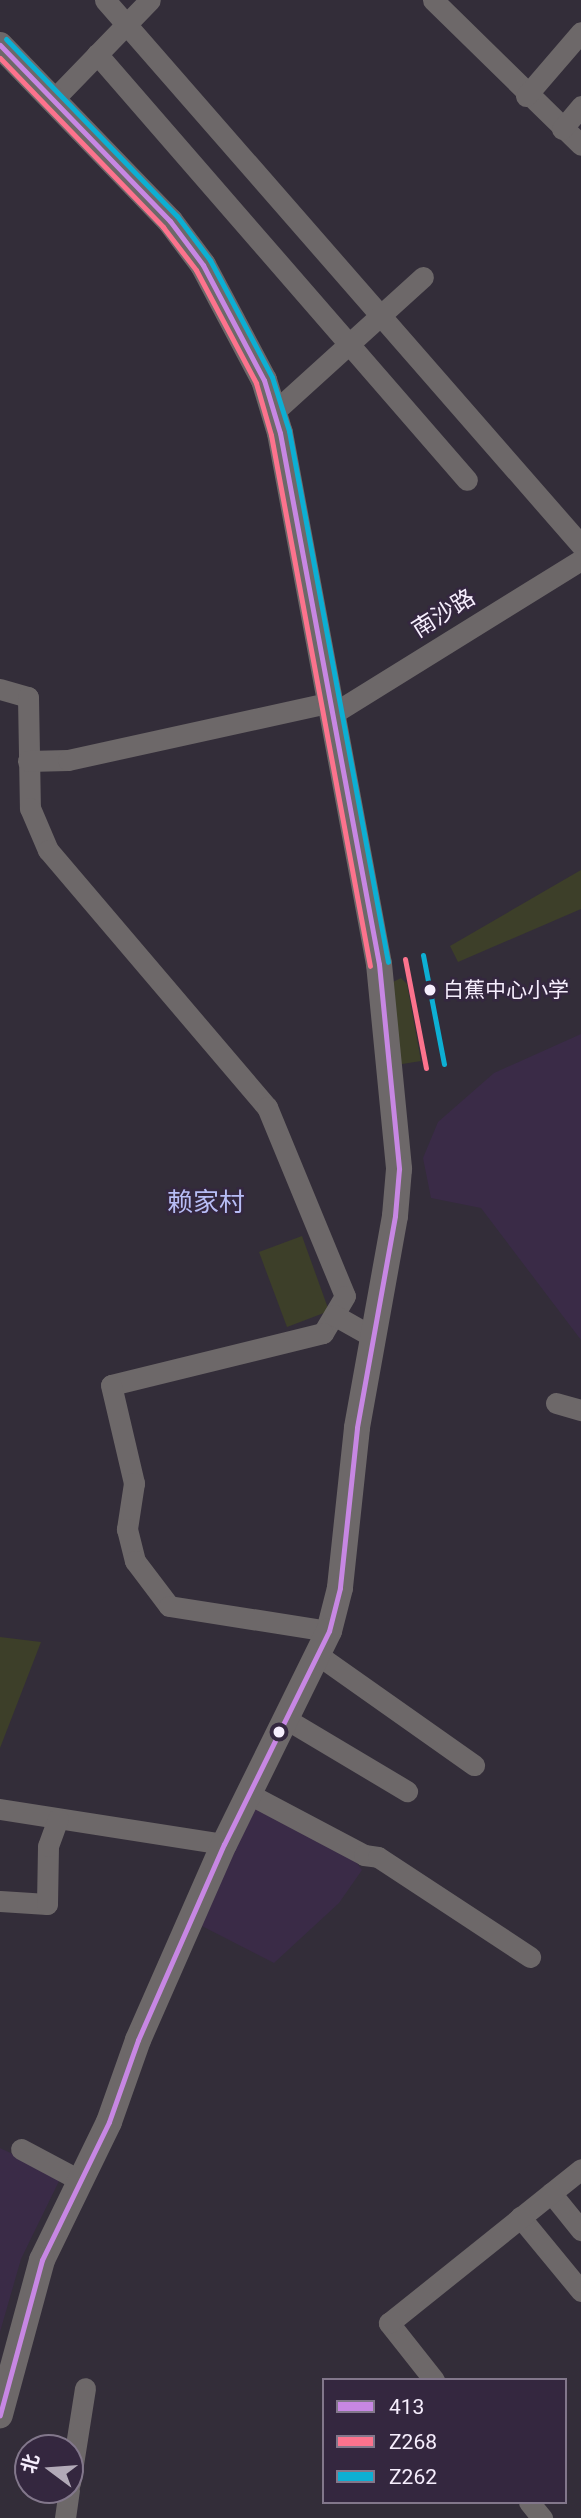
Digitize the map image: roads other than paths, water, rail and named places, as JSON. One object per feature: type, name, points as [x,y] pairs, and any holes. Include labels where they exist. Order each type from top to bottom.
[{"type":"street","points":[[106,0],[581,545]]},
{"type":"street","points":[[52,100],[150,0]]},
{"type":"street","points":[[433,0],[526,96],[581,145]]},
{"type":"street","points":[[526,96],[581,33]]},
{"type":"street","points":[[0,45],[170,221],[203,265],[249,347],[274,412],[333,707],[379,964],[398,1128],[395,1216],[357,1428],[340,1588],[329,1631],[224,1844],[138,2040],[109,2122],[42,2260],[5,2373],[0,2415]]},
{"type":"street","points":[[97,54],[467,480]]},
{"type":"street","points":[[562,129],[581,106]]},
{"type":"street","points":[[274,412],[423,277]]},
{"type":"street","name":"南沙路","points":[[28,761],[68,760],[333,707],[581,560]]},
{"type":"street","points":[[0,689],[28,696],[30,808],[48,850],[267,1107],[345,1296],[323,1333],[111,1385],[134,1483],[127,1513],[130,1544],[139,1569],[169,1606],[329,1631]]},
{"type":"street","points":[[334,1315],[373,1337]]},
{"type":"street","points":[[556,1403],[581,1410]]},
{"type":"street","points":[[318,1656],[474,1765]]},
{"type":"street","points":[[286,1719],[407,1791]]},
{"type":"street","points":[[249,1794],[364,1855],[378,1857],[530,1957]]},
{"type":"street","points":[[0,1809],[224,1844]]},
{"type":"street","points":[[0,1900],[47,1904],[48,1846],[58,1819]]},
{"type":"street","points":[[21,2149],[79,2180]]},
{"type":"street","points":[[432,2378],[389,2323],[581,2169]]},
{"type":"street","points":[[551,2193],[581,2230]]},
{"type":"street","points":[[520,2217],[581,2291]]},
{"type":"street","points":[[78,2434],[85,2388]]},
{"type":"street","points":[[531,2504],[542,2518]]},
{"type":"place","name":"白蕉中心小学","points":[[430,990]]},
{"type":"district","name":"赖家村","points":[[206,1203]]}]
